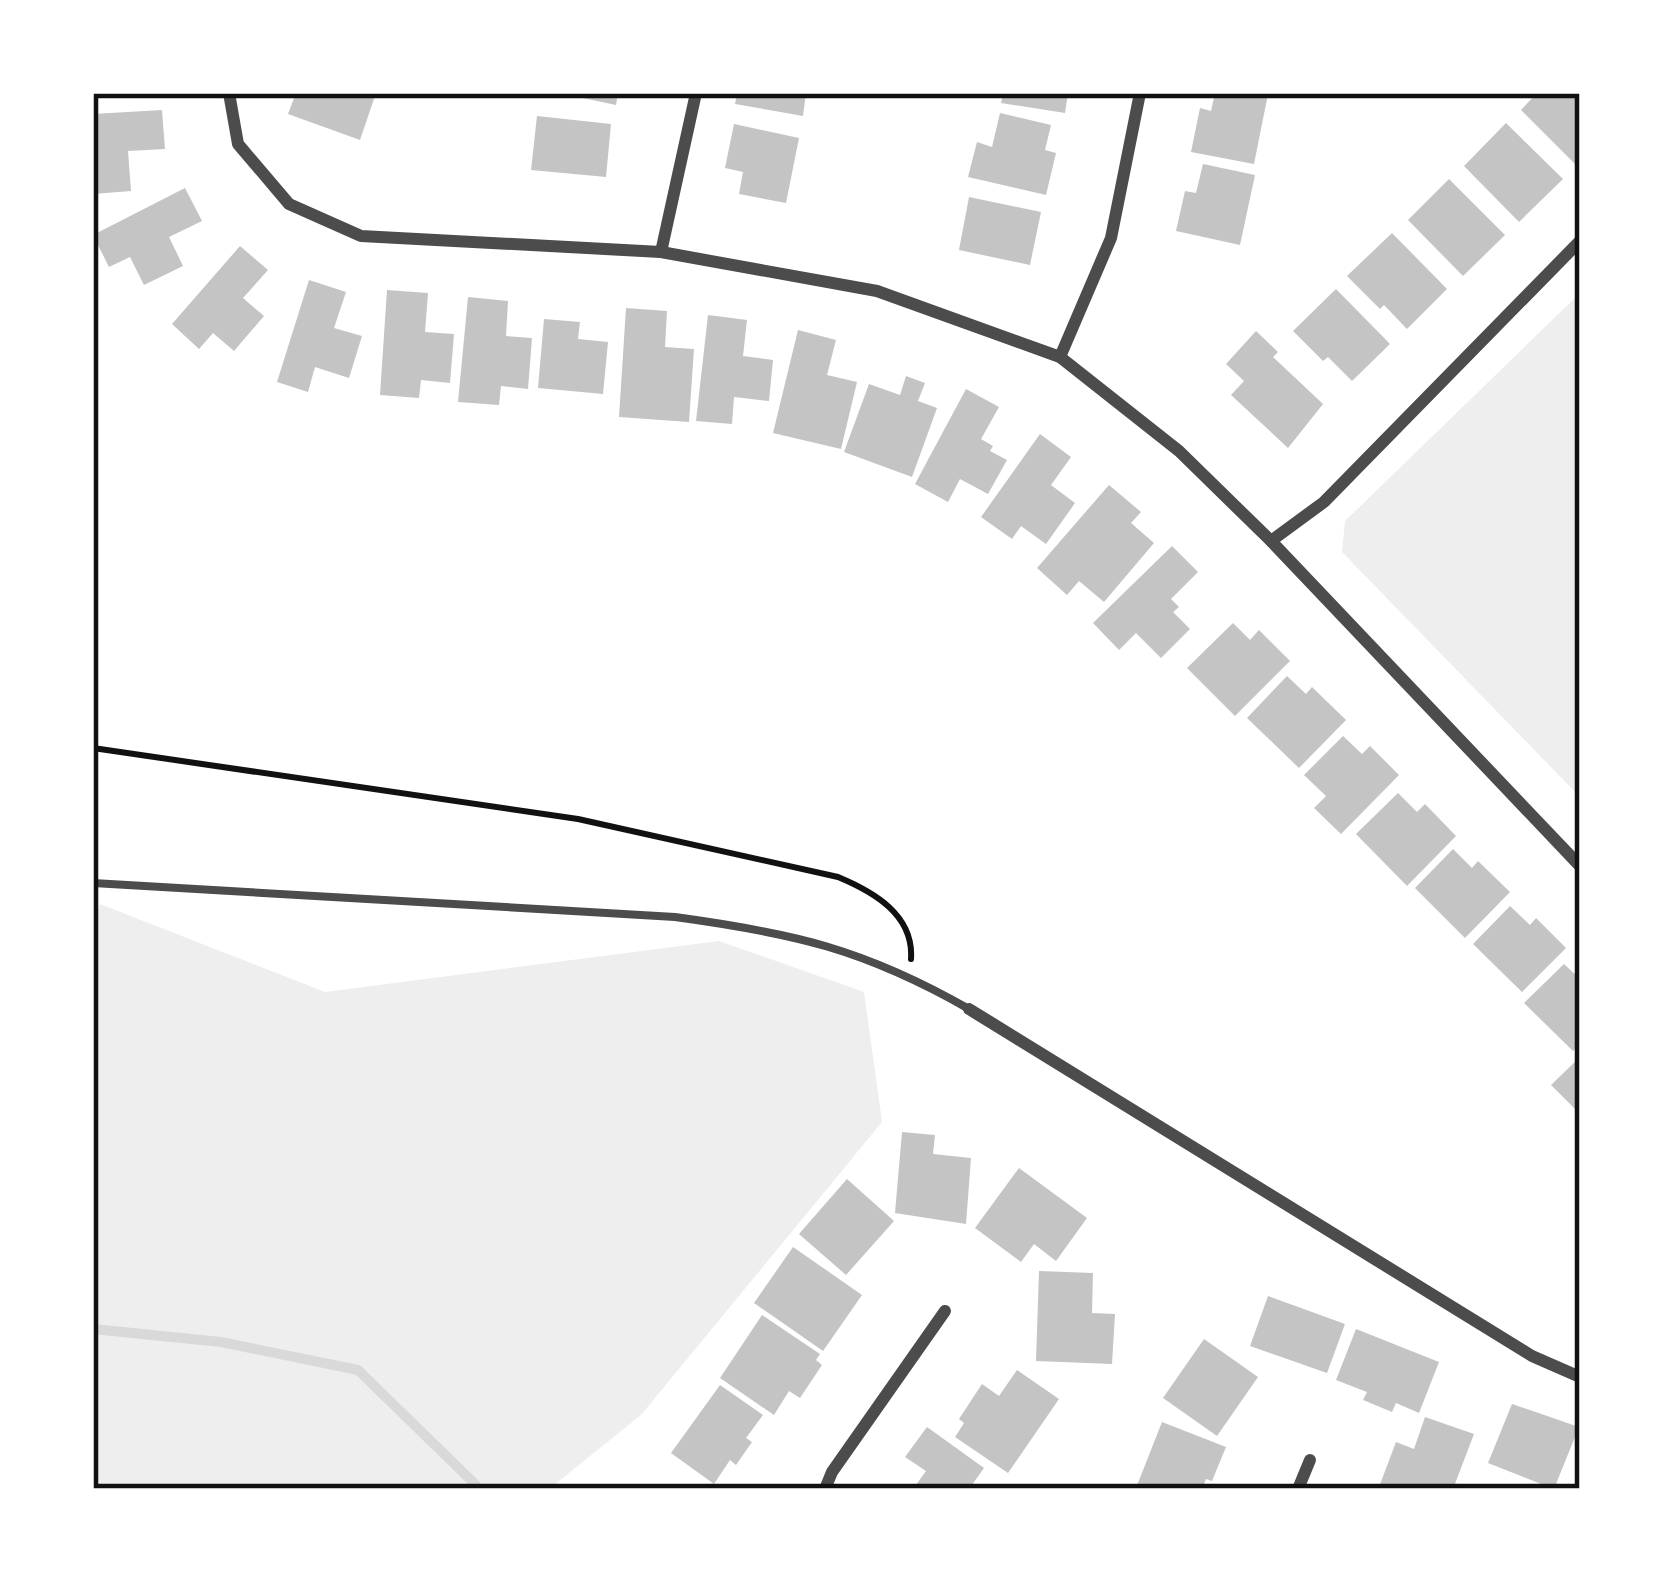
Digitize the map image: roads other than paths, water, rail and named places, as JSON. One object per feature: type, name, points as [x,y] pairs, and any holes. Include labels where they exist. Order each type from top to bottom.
[{"type":"street","points":[[229,93],[238,144],[290,205],[361,236],[661,252],[877,291],[1060,357],[1179,451],[1580,866]]},
{"type":"street","points":[[661,252],[697,93]]},
{"type":"street","points":[[1060,357],[1111,238],[1140,93]]},
{"type":"street","points":[[1271,542],[1324,502],[1580,241]]},
{"type":"street","points":[[968,1009],[1532,1356],[1580,1377]]},
{"type":"street","points":[[825,1489],[832,1472],[944,1311]]},
{"type":"street","points":[[1298,1489],[1310,1460]]},
{"type":"lane","points":[[93,883],[675,917],[763,929],[834,946],[909,975],[968,1009]]},
{"type":"waterway","points":[[93,1329],[221,1342],[358,1370],[476,1485]]}]
